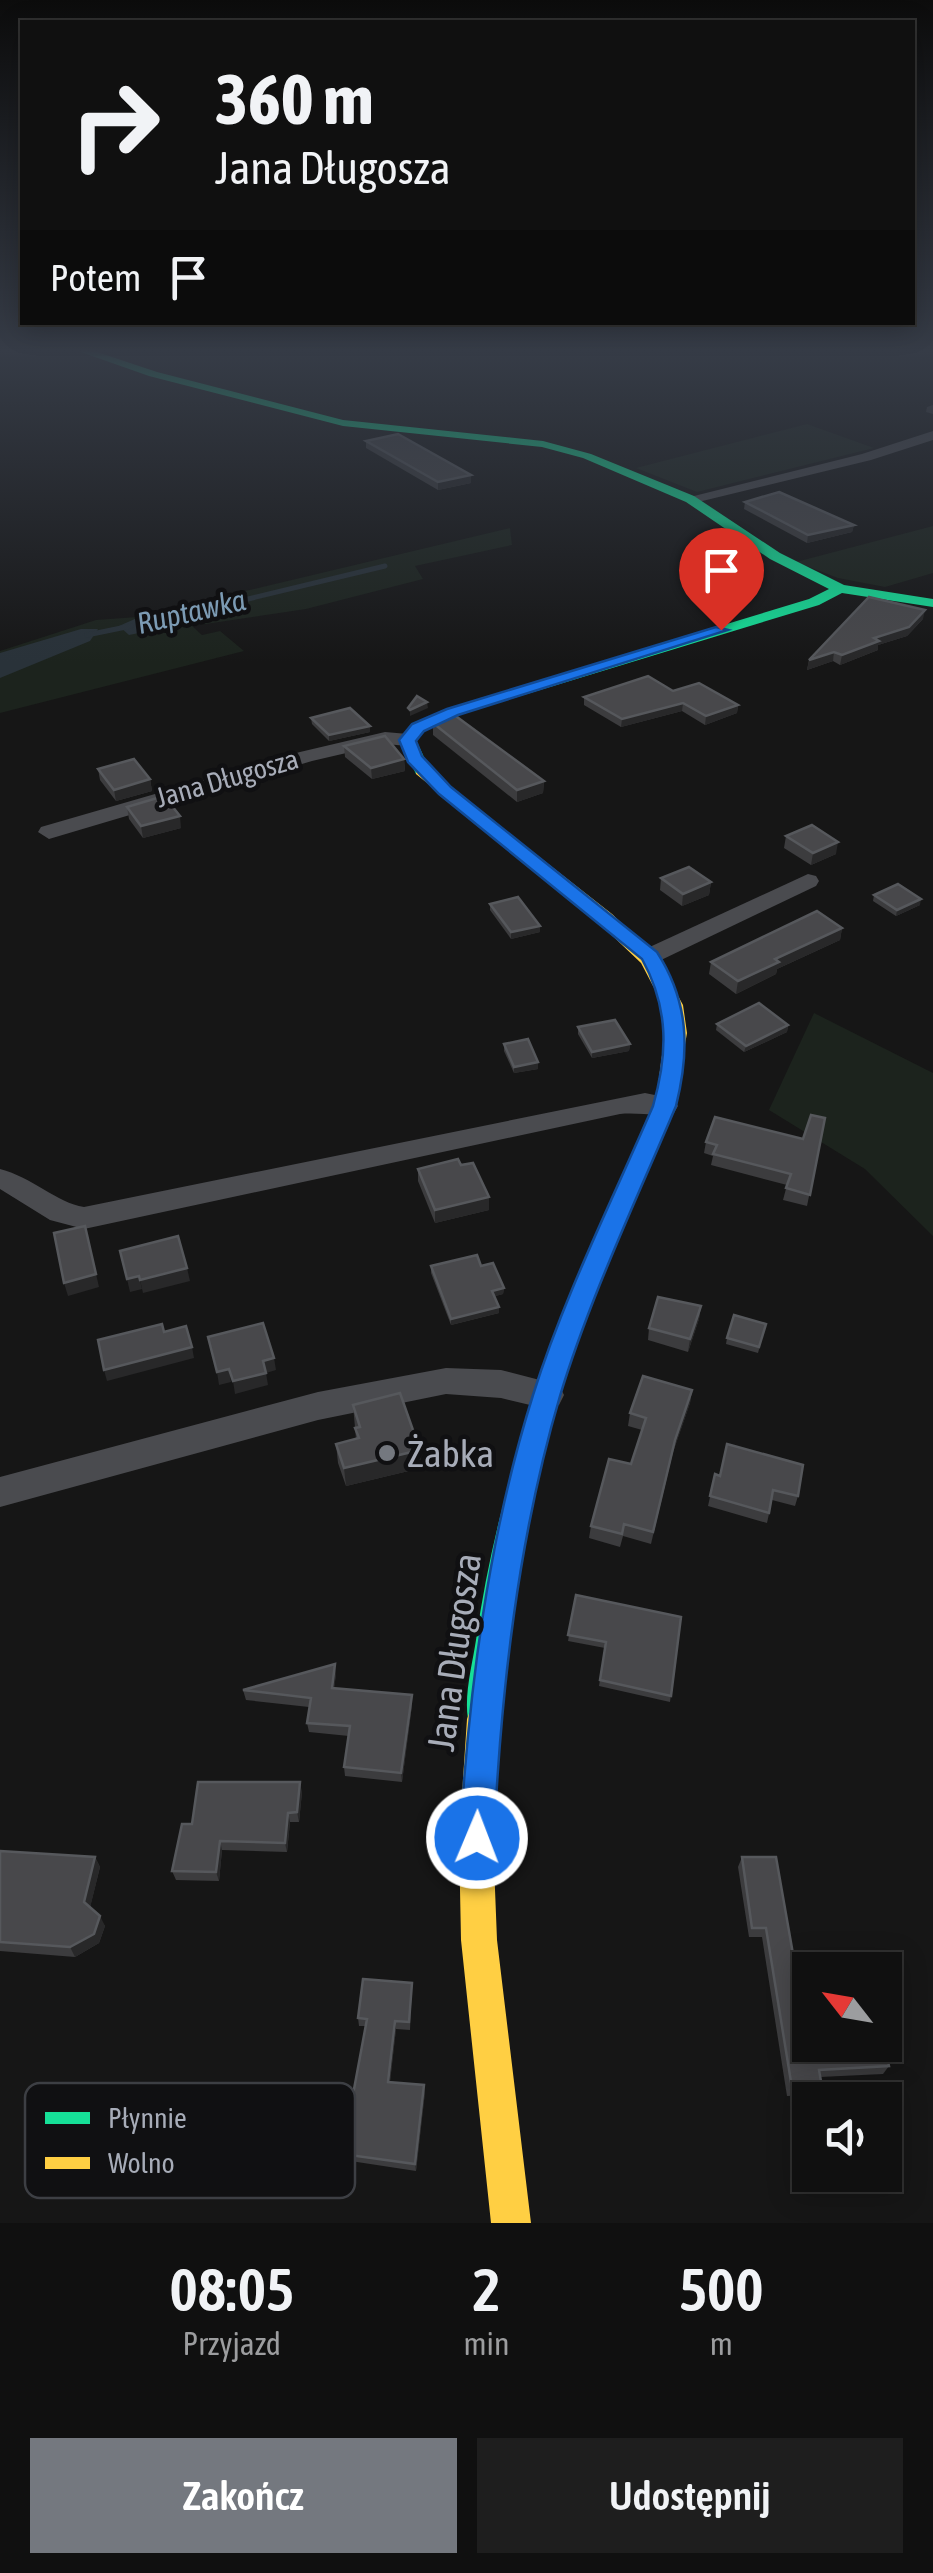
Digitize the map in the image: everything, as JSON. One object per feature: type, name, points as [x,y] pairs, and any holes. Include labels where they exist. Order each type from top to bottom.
[{"type":"street","points":[[578,455],[622,468],[690,499],[775,556],[840,588],[933,604]]},
{"type":"street","points":[[690,499],[873,455]]},
{"type":"street","name":"Jana Długosza","points":[[408,740],[418,727],[452,712],[786,611],[830,596],[840,588]]},
{"type":"street","name":"Jana Długosza","points":[[49,832],[307,756],[385,738],[408,740]]},
{"type":"street","name":"Jana Długosza","points":[[408,740],[414,758],[445,790],[650,956],[663,980],[676,1024],[674,1072],[664,1106],[573,1322],[547,1395],[523,1486],[484,1706],[477,1808],[477,1901],[512,2223]]},
{"type":"street","points":[[650,956],[808,881]]},
{"type":"street","points":[[0,1179],[20,1184],[54,1211],[84,1218],[620,1104],[645,1102],[664,1106]]},
{"type":"street","points":[[0,1492],[318,1406],[446,1381],[502,1384],[547,1395]]},
{"type":"shaded area","points":[[688,455],[847,455],[697,492],[636,468]]},
{"type":"shaded area","points":[[933,526],[933,573],[885,587],[838,578],[796,562]]},
{"type":"shaded area","points":[[510,528],[512,545],[415,566],[423,579],[306,609],[192,626],[202,635],[220,631],[244,651],[0,713],[0,651],[96,620],[137,617]]},
{"type":"shaded area","points":[[814,1013],[933,1073],[933,1236],[865,1169],[769,1110]]},
{"type":"water","points":[[203,607],[205,612],[188,623],[129,635],[119,626],[137,618]]},
{"type":"water","points":[[81,629],[98,629],[90,641],[0,678],[0,653]]},
{"type":"building","points":[[390,455],[435,455],[471,475],[438,482]]},
{"type":"building","points":[[779,492],[854,525],[808,535],[745,502]]},
{"type":"building","points":[[869,597],[925,610],[909,627],[874,638],[879,641],[842,655],[834,652],[809,660]]},
{"type":"building","points":[[648,676],[673,691],[699,683],[738,705],[706,716],[683,703],[622,719],[584,697]]},
{"type":"building","points":[[417,696],[427,702],[410,710],[408,708]]},
{"type":"building","points":[[350,708],[370,726],[329,735],[311,718]]},
{"type":"building","points":[[453,714],[544,781],[517,790],[433,723]]},
{"type":"building","points":[[385,736],[404,759],[371,768],[344,746]]},
{"type":"building","points":[[134,759],[150,779],[114,790],[98,769]]},
{"type":"building","points":[[164,796],[180,816],[141,826],[127,807]]},
{"type":"building","points":[[812,825],[838,842],[813,853],[786,836]]},
{"type":"building","points":[[689,867],[711,882],[683,894],[661,878]]},
{"type":"building","points":[[898,884],[921,899],[897,910],[874,895]]},
{"type":"building","points":[[518,897],[540,926],[511,932],[490,904]]},
{"type":"building","points":[[817,911],[842,928],[738,981],[711,962]]},
{"type":"building","points":[[759,1003],[788,1025],[746,1046],[717,1024]]},
{"type":"building","points":[[615,1020],[630,1044],[592,1052],[578,1027]]},
{"type":"building","points":[[528,1039],[538,1062],[514,1067],[504,1044]]},
{"type":"building","points":[[811,1115],[825,1118],[810,1195],[786,1188],[791,1174],[713,1154],[717,1145],[706,1142],[715,1117],[803,1139]]},
{"type":"building","points":[[458,1159],[461,1165],[473,1163],[489,1197],[435,1210],[418,1169]]},
{"type":"building","points":[[85,1226],[96,1274],[64,1283],[54,1233]]},
{"type":"building","points":[[178,1236],[187,1268],[140,1280],[139,1276],[127,1279],[120,1251]]},
{"type":"building","points":[[477,1255],[481,1266],[493,1263],[504,1288],[492,1291],[499,1307],[451,1319],[431,1266]]},
{"type":"building","points":[[658,1297],[701,1306],[690,1339],[649,1328]]},
{"type":"building","points":[[734,1315],[766,1324],[759,1347],[727,1338]]},
{"type":"building","points":[[263,1323],[274,1358],[263,1361],[266,1373],[233,1381],[229,1369],[217,1372],[208,1337]]},
{"type":"building","points":[[162,1324],[164,1332],[186,1326],[192,1347],[104,1370],[98,1340]]},
{"type":"building","points":[[643,1376],[692,1390],[675,1440],[653,1532],[624,1524],[622,1534],[591,1526],[609,1459],[631,1464],[646,1418],[630,1413]]},
{"type":"building","points":[[400,1393],[420,1450],[344,1468],[336,1444],[359,1438],[353,1405]]},
{"type":"building","points":[[727,1444],[803,1465],[798,1496],[773,1490],[769,1513],[710,1496],[715,1474],[720,1476]]},
{"type":"building","points":[[576,1595],[681,1617],[671,1696],[600,1680],[606,1642],[568,1635]]},
{"type":"building","points":[[335,1664],[332,1688],[412,1695],[401,1773],[344,1767],[350,1726],[307,1723],[311,1698],[243,1690]]},
{"type":"building","points":[[198,1782],[300,1782],[297,1812],[288,1813],[285,1843],[220,1841],[216,1872],[172,1871],[182,1824],[192,1824]]},
{"type":"building","points":[[0,1851],[95,1857],[84,1902],[100,1916],[94,1934],[70,1947],[0,1942]]},
{"type":"building","points":[[742,1857],[776,1857],[793,1952],[792,2062],[888,2062],[889,2066],[819,2070],[821,2082],[792,2082],[792,2088],[766,1928],[752,1928]]},
{"type":"building","points":[[363,1979],[412,1983],[409,2022],[395,2021],[388,2082],[424,2085],[415,2164],[355,2156],[355,2084],[367,2019],[358,2018]]},
{"type":"waterway","name":"Ruptawka","points":[[194,612],[385,566]]},
{"type":"waterway","name":"Ruptawka","points":[[87,635],[131,626]]},
{"type":"traffic: fast","points":[[582,455],[690,499],[775,556],[840,589],[933,603]]},
{"type":"traffic: fast","points":[[422,770],[408,740],[418,727],[452,712],[814,602],[840,589]]},
{"type":"traffic: fast","points":[[483,1719],[501,1580],[546,1397],[573,1322],[664,1106],[669,1085]]},
{"type":"traffic: slow","points":[[422,770],[605,918],[649,960],[673,1005],[676,1033],[669,1085]]},
{"type":"traffic: slow","points":[[483,1719],[476,1839],[479,1940],[511,2223]]},
{"type":"place","name":"Żabka","points":[[387,1453]]},
{"type":"route","points":[[477,1838],[484,1706],[523,1486],[547,1395],[573,1322],[664,1106],[674,1072],[676,1024],[670,997],[650,956],[445,790],[414,758],[408,740],[418,727],[452,712],[721,630]]}]
